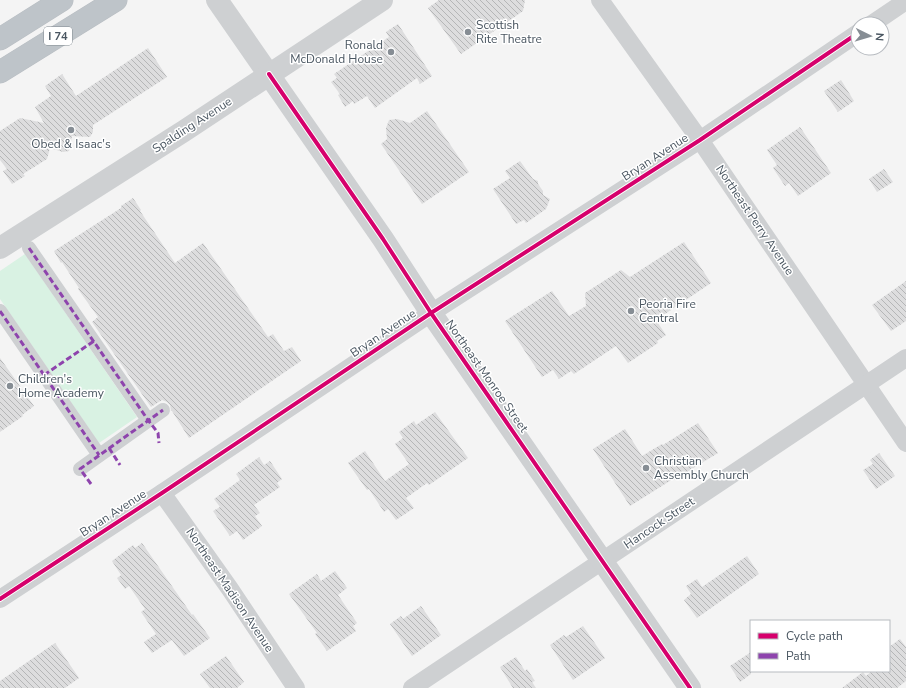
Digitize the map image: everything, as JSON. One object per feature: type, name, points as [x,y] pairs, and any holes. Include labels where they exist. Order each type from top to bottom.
[{"type":"highway","name":"I 74","points":[[0,40],[62,0]]},
{"type":"highway","name":"I 74","points":[[0,72],[116,0]]},
{"type":"street","name":"Northeast Monroe Street","points":[[217,0],[383,239],[431,313],[690,688]]},
{"type":"street","name":"Spalding Avenue","points":[[0,248],[171,139],[382,0]]},
{"type":"street","name":"Northeast Perry Avenue","points":[[600,0],[700,140],[906,443]]},
{"type":"street","points":[[884,16],[906,1]]},
{"type":"street","name":"Bryan Avenue","points":[[0,599],[431,313],[700,140],[850,39]]},
{"type":"street","points":[[29,248],[148,420]]},
{"type":"street","points":[[0,311],[99,455]]},
{"type":"street","name":"Hancock Street","points":[[412,688],[906,358]]},
{"type":"street","points":[[80,469],[163,410]]},
{"type":"street","name":"Northeast Madison Avenue","points":[[162,492],[230,589],[296,688]]},
{"type":"green space","points":[[25,254],[137,417],[99,443],[0,299],[0,271]]},
{"type":"building","name":"Scottish Rite Theatre","points":[[439,0],[525,0],[523,11],[461,54],[428,8]]},
{"type":"building","name":"Ronald McDonald House","points":[[398,24],[432,76],[420,84],[417,78],[375,108],[367,96],[354,104],[353,101],[345,107],[338,95],[340,94],[331,82],[337,78],[334,74],[389,37],[386,32]]},
{"type":"building","points":[[148,48],[167,77],[93,125],[93,132],[90,137],[72,136],[69,151],[63,152],[50,148],[47,159],[23,174],[25,176],[12,184],[3,171],[7,169],[0,160],[0,131],[20,118],[44,123],[35,107],[51,96],[45,86],[62,74],[76,96]]},
{"type":"building","points":[[841,80],[854,101],[838,112],[824,91]]},
{"type":"building","points":[[427,111],[469,172],[422,204],[381,144],[387,139],[386,128],[389,120],[397,119],[410,123]]},
{"type":"building","points":[[800,127],[831,173],[798,196],[789,183],[785,186],[773,168],[777,165],[767,150]]},
{"type":"building","points":[[520,161],[533,179],[538,181],[538,184],[543,191],[543,195],[550,199],[546,209],[526,223],[524,220],[516,224],[493,189],[510,178],[505,171]]},
{"type":"building","points":[[884,169],[893,182],[877,192],[869,179]]},
{"type":"building","points":[[133,198],[175,263],[203,243],[268,337],[273,334],[284,351],[292,347],[301,361],[189,438],[171,411],[170,405],[167,402],[162,400],[151,407],[92,322],[98,317],[54,251],[121,208],[121,206]]},
{"type":"building","name":"Peoria Fire Central","points":[[684,242],[711,283],[656,320],[666,335],[657,341],[658,343],[628,363],[616,346],[574,374],[571,371],[559,379],[553,370],[542,377],[505,321],[552,291],[569,316],[586,306],[585,293],[621,270],[630,277]]},
{"type":"building","points":[[906,281],[906,321],[891,331],[872,305]]},
{"type":"building","name":"Children's Home Academy","points":[[0,358],[34,406],[22,415],[23,416],[0,432]]},
{"type":"building","points":[[435,412],[468,458],[429,485],[427,483],[406,498],[414,508],[396,520],[388,509],[384,512],[369,489],[367,490],[348,463],[365,451],[385,481],[409,464],[395,444],[403,438],[399,432],[414,421],[416,425]]},
{"type":"building","points":[[698,423],[718,453],[630,506],[593,449],[625,429],[642,456]]},
{"type":"building","points":[[879,453],[895,476],[876,489],[863,470],[873,464],[870,460]]},
{"type":"building","points":[[259,457],[264,465],[270,461],[282,479],[277,483],[280,487],[254,505],[260,513],[255,516],[262,526],[243,540],[237,531],[230,536],[213,511],[220,507],[214,499],[240,480],[236,474]]},
{"type":"building","points":[[142,543],[192,615],[193,614],[210,638],[184,656],[172,640],[152,653],[144,642],[156,634],[141,612],[145,609],[129,586],[125,589],[117,578],[121,575],[112,561],[133,545],[135,548]]},
{"type":"building","points":[[747,556],[759,574],[697,618],[684,600],[691,594],[686,586],[697,579],[702,587]]},
{"type":"building","points":[[335,571],[347,588],[338,595],[357,623],[353,626],[356,631],[327,651],[315,634],[317,633],[289,594],[317,574],[321,581]]},
{"type":"building","points":[[421,606],[441,635],[412,656],[390,624],[401,616],[403,619]]},
{"type":"building","points":[[583,626],[605,658],[573,680],[550,645],[564,635],[566,637]]},
{"type":"building","points":[[900,639],[906,647],[906,681],[897,688],[842,688],[863,672],[866,676],[871,672],[890,672],[890,646]]},
{"type":"building","points":[[55,643],[79,678],[65,688],[0,688],[0,681]]},
{"type":"building","points":[[750,653],[751,674],[740,682],[730,666]]},
{"type":"building","points":[[226,656],[244,682],[237,688],[210,688],[200,674]]},
{"type":"building","points":[[516,657],[525,671],[527,669],[535,681],[532,682],[536,688],[513,688],[500,667]]},
{"type":"marked path","points":[[29,248],[158,433],[159,443]]},
{"type":"marked path","points":[[0,311],[99,455]]},
{"type":"marked path","points":[[44,375],[94,341]]},
{"type":"marked path","points":[[91,484],[80,469],[163,410]]},
{"type":"marked path","points":[[109,448],[120,465]]},
{"type":"cycle path","points":[[0,599],[162,493],[431,313],[700,140],[850,38]]},
{"type":"cycle path","points":[[269,74],[383,239],[431,313],[690,688]]},
{"type":"place","name":"Scottish Rite Theatre","points":[[468,32]]},
{"type":"place","name":"Ronald McDonald House","points":[[391,52]]},
{"type":"place","name":"Obed & Isaac's","points":[[71,130]]},
{"type":"place","name":"Peoria Fire Central","points":[[631,311]]},
{"type":"place","name":"Children's Home Academy","points":[[10,386]]},
{"type":"place","name":"Christian Assembly Church","points":[[646,468]]}]
